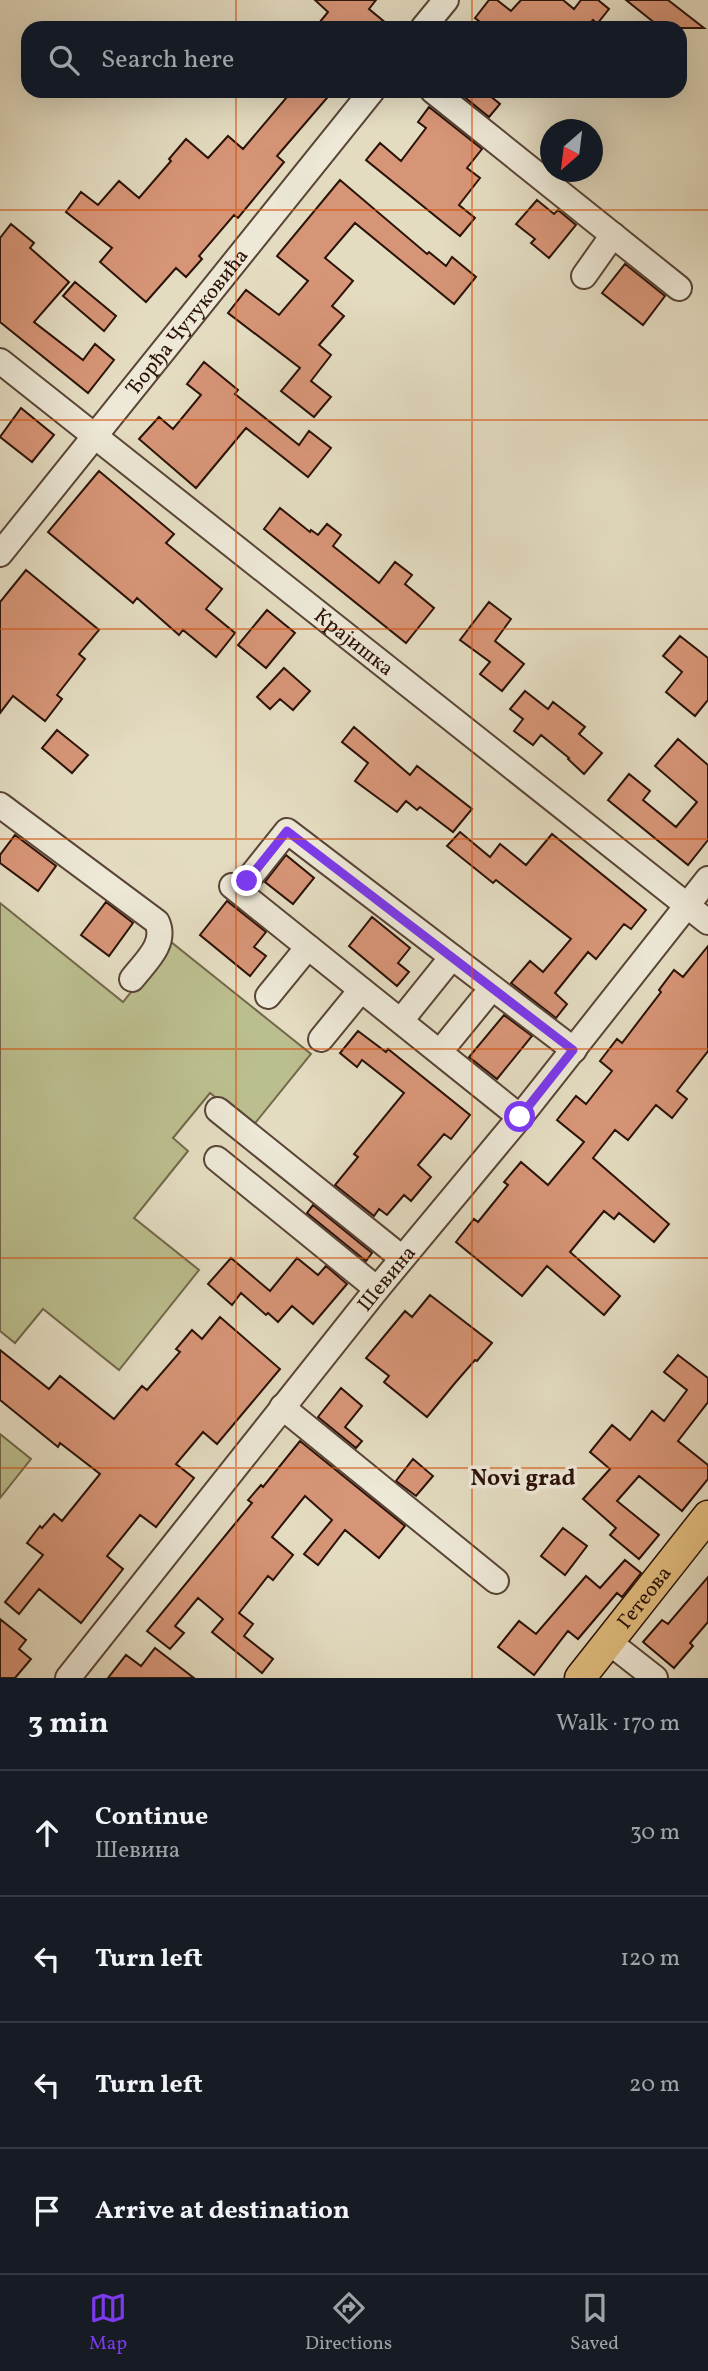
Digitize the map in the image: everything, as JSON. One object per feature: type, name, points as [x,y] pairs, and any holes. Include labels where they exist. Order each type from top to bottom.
[{"type":"main road","name":"Гетеова","points":[[580,1678],[708,1516]]},
{"type":"street","points":[[429,21],[446,0]]},
{"type":"street","name":"Ђорђа Чутуковића","points":[[0,554],[366,98]]},
{"type":"street","points":[[442,98],[679,288]]},
{"type":"street","points":[[584,276],[613,235]]},
{"type":"street","name":"Крајишка","points":[[0,361],[708,922]]},
{"type":"street","points":[[2,810],[157,922],[161,931],[160,942],[132,979]]},
{"type":"street","points":[[520,1117],[308,947],[239,883],[287,831],[573,1050]]},
{"type":"street","name":"Шевина","points":[[68,1678],[708,879]]},
{"type":"street","points":[[268,996],[308,947]]},
{"type":"street","points":[[407,1013],[452,957]]},
{"type":"street","points":[[448,1042],[492,988]]},
{"type":"street","points":[[321,1039],[361,990]]},
{"type":"street","points":[[218,1110],[402,1258]]},
{"type":"street","points":[[218,1159],[377,1289]]},
{"type":"street","points":[[282,1408],[496,1581]]},
{"type":"street","points":[[609,1642],[655,1678]]},
{"type":"green space","points":[[0,903],[123,1002],[171,942],[311,1054],[252,1127],[210,1093],[173,1138],[188,1151],[134,1218],[199,1270],[119,1370],[43,1309],[15,1343],[0,1331]]},
{"type":"green space","points":[[0,1434],[31,1459],[0,1498]]},
{"type":"building","points":[[315,0],[376,0],[369,9],[384,21],[321,21],[328,12]]},
{"type":"building","points":[[489,0],[497,0],[511,11],[521,0],[563,0],[574,9],[581,0],[598,0],[609,9],[599,21],[479,21],[475,18]]},
{"type":"building","points":[[626,0],[668,0],[704,28],[687,28],[687,21],[652,21]]},
{"type":"building","points":[[286,98],[327,98],[277,156],[284,162],[238,218],[234,215],[199,256],[202,259],[186,277],[176,268],[146,302],[100,262],[112,248],[66,212],[81,192],[98,205],[119,181],[139,198],[186,139],[208,158],[228,136],[243,149]]},
{"type":"building","points":[[466,98],[493,98],[500,104],[489,117]]},
{"type":"building","points":[[429,107],[482,149],[467,168],[480,178],[459,205],[475,218],[460,236],[366,160],[380,143],[401,161],[426,128],[418,122]]},
{"type":"building","points":[[340,180],[427,254],[429,252],[446,266],[452,257],[476,277],[454,304],[355,223],[325,258],[353,281],[332,306],[344,316],[319,345],[331,355],[311,381],[331,397],[314,417],[281,391],[300,368],[228,313],[246,290],[279,315],[308,281],[277,256]]},
{"type":"building","points":[[537,200],[554,214],[558,210],[576,225],[549,258],[531,243],[535,239],[516,224]]},
{"type":"building","points":[[11,224],[34,243],[30,248],[69,282],[34,322],[83,360],[95,344],[114,360],[88,393],[0,322],[0,238]]},
{"type":"building","points":[[625,264],[665,296],[643,325],[602,293]]},
{"type":"building","points":[[75,282],[116,316],[104,331],[63,296]]},
{"type":"building","points":[[204,362],[238,390],[235,394],[299,445],[309,431],[331,448],[308,477],[246,428],[196,488],[139,439],[159,417],[173,429],[201,395],[187,384]]},
{"type":"building","points":[[21,408],[54,435],[32,462],[0,437]]},
{"type":"building","points":[[99,471],[174,534],[166,543],[222,589],[206,609],[235,633],[216,657],[183,630],[179,635],[137,598],[133,603],[48,532]]},
{"type":"building","points":[[280,508],[310,532],[311,530],[318,535],[327,524],[341,535],[333,546],[379,583],[395,562],[412,575],[405,584],[434,608],[406,643],[264,529]]},
{"type":"building","points":[[26,570],[99,630],[79,654],[85,659],[57,695],[62,699],[45,721],[13,696],[0,713],[0,602]]},
{"type":"building","points":[[489,602],[511,619],[495,641],[524,664],[502,691],[480,674],[490,662],[460,640]]},
{"type":"building","points":[[267,610],[295,633],[266,668],[238,645]]},
{"type":"building","points":[[680,636],[708,658],[708,700],[695,716],[666,692],[682,672],[663,656]]},
{"type":"building","points":[[284,668],[310,691],[293,710],[280,699],[270,709],[257,697]]},
{"type":"building","points":[[525,691],[548,709],[553,702],[585,727],[579,734],[602,753],[584,774],[541,735],[533,745],[514,731],[523,719],[510,709]]},
{"type":"building","points":[[354,727],[410,775],[417,766],[472,809],[453,832],[420,807],[417,810],[406,801],[397,812],[355,781],[368,763],[342,742]]},
{"type":"building","points":[[57,730],[88,755],[72,773],[42,748]]},
{"type":"building","points":[[678,739],[708,765],[708,840],[688,865],[608,800],[629,774],[650,791],[643,800],[676,827],[697,802],[655,766]]},
{"type":"building","points":[[460,832],[490,857],[500,844],[526,865],[552,834],[646,910],[631,929],[624,924],[596,959],[588,952],[555,993],[567,1004],[556,1018],[511,983],[530,961],[543,972],[571,939],[496,880],[493,883],[447,846]]},
{"type":"building","points":[[15,835],[56,866],[38,891],[0,863],[0,855]]},
{"type":"building","points":[[286,855],[314,878],[293,904],[265,882]]},
{"type":"building","points":[[227,901],[266,932],[254,947],[266,956],[250,976],[200,935]]},
{"type":"building","points":[[106,902],[133,923],[109,956],[81,935]]},
{"type":"building","points":[[372,917],[410,948],[398,963],[409,972],[397,986],[349,946]]},
{"type":"building","points":[[708,946],[708,1051],[677,1091],[687,1099],[672,1118],[656,1105],[628,1140],[615,1130],[593,1158],[669,1224],[654,1242],[619,1213],[614,1219],[604,1211],[570,1252],[620,1296],[604,1315],[547,1266],[522,1296],[456,1242],[474,1219],[478,1222],[508,1185],[504,1182],[521,1162],[548,1185],[584,1142],[557,1120],[576,1096],[586,1104],[612,1071],[600,1061],[617,1039],[622,1043],[661,992],[659,990],[674,970],[683,977]]},
{"type":"building","points":[[504,1015],[532,1036],[497,1079],[469,1057]]},
{"type":"building","points":[[358,1031],[386,1052],[388,1049],[470,1115],[451,1139],[444,1134],[418,1165],[431,1177],[411,1201],[404,1195],[387,1215],[379,1209],[374,1216],[335,1185],[358,1157],[354,1154],[404,1093],[362,1060],[357,1067],[340,1053]]},
{"type":"building","points":[[313,1205],[372,1253],[366,1261],[307,1213]]},
{"type":"building","points":[[231,1258],[270,1291],[297,1258],[318,1275],[326,1266],[347,1284],[313,1324],[292,1306],[278,1322],[241,1293],[232,1305],[208,1284]]},
{"type":"building","points":[[430,1295],[492,1343],[427,1417],[384,1382],[389,1376],[366,1358],[405,1311],[412,1317]]},
{"type":"building","points":[[220,1317],[280,1369],[217,1444],[203,1432],[176,1464],[194,1478],[156,1527],[140,1515],[107,1556],[123,1569],[81,1623],[39,1589],[19,1614],[5,1602],[43,1555],[27,1543],[54,1514],[62,1521],[100,1474],[60,1443],[58,1447],[0,1400],[0,1350],[49,1389],[60,1376],[114,1419],[142,1386],[147,1390],[180,1352],[176,1349],[192,1330],[202,1339]]},
{"type":"building","points":[[678,1355],[708,1378],[708,1402],[678,1441],[708,1465],[708,1479],[682,1511],[639,1476],[617,1501],[659,1535],[639,1559],[610,1535],[616,1528],[583,1499],[610,1469],[590,1452],[612,1425],[630,1440],[652,1411],[664,1421],[687,1390],[664,1372]]},
{"type":"building","points":[[341,1388],[362,1406],[345,1427],[362,1441],[356,1448],[318,1417]]},
{"type":"building","points":[[300,1441],[405,1526],[379,1558],[345,1530],[318,1565],[304,1554],[332,1520],[305,1496],[272,1537],[293,1555],[273,1580],[268,1576],[239,1613],[253,1624],[244,1636],[273,1659],[262,1673],[212,1632],[223,1619],[198,1598],[175,1626],[184,1633],[170,1649],[147,1631],[252,1503],[248,1500],[261,1485],[263,1487]]},
{"type":"building","points":[[413,1459],[433,1476],[416,1496],[396,1481]]},
{"type":"building","points":[[563,1528],[587,1546],[565,1575],[541,1556]]},
{"type":"building","points":[[625,1560],[641,1573],[622,1597],[617,1593],[578,1639],[568,1631],[534,1675],[498,1647],[519,1621],[536,1634],[586,1576],[600,1588]]},
{"type":"building","points":[[708,1577],[708,1622],[690,1643],[693,1646],[674,1668],[643,1642],[662,1620],[668,1624]]},
{"type":"building","points":[[0,1619],[26,1640],[19,1649],[31,1659],[15,1678],[0,1678]]},
{"type":"building","points":[[155,1648],[194,1678],[108,1678],[126,1655],[141,1666]]},
{"type":"district","name":"Novi grad","points":[[523,1477]]},
{"type":"route","points":[[247,881],[287,831],[573,1050],[520,1117]]}]
